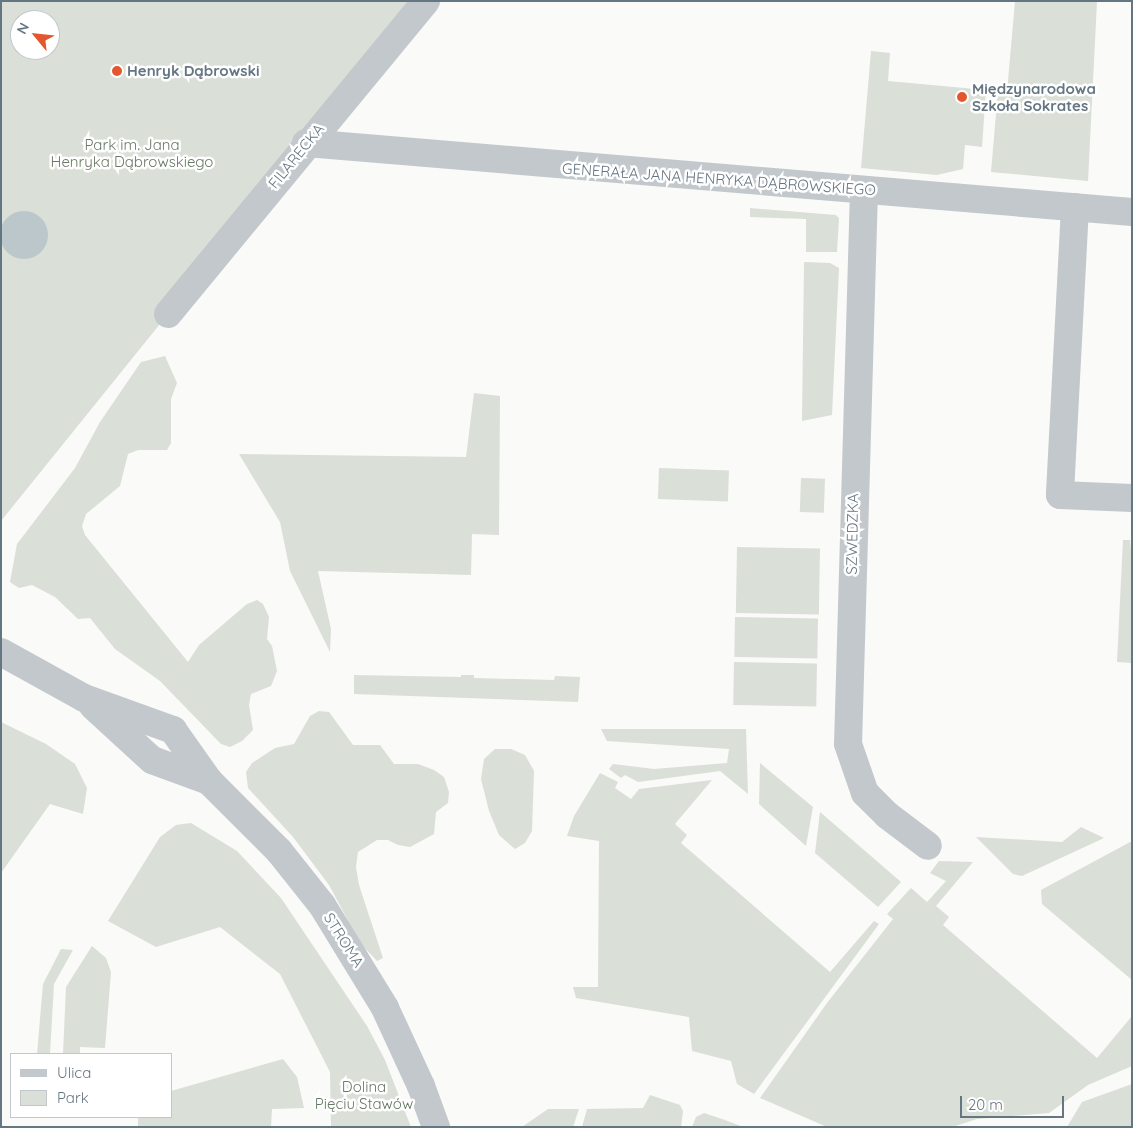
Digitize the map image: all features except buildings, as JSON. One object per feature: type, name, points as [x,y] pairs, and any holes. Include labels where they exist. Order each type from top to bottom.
[{"type":"street","name":"FILARECKA","points":[[168,314],[306,143],[426,1]]},
{"type":"street","name":"GENERAŁA JANA HENRYKA DĄBROWSKIEGO","points":[[306,143],[1132,212]]},
{"type":"street","name":"SZWEDZKA","points":[[864,190],[854,435],[848,744],[865,792],[887,815],[928,846]]},
{"type":"street","points":[[1075,207],[1060,495],[1132,498]]},
{"type":"street","name":"STROMA","points":[[1,652],[84,698],[173,730],[210,781],[280,851],[322,905],[384,1008],[421,1086],[436,1127]]},
{"type":"green space","name":"Park im. Jana Henryka Dąbrowskiego","points":[[1,1],[426,1],[306,143],[1,521]]},
{"type":"green space","points":[[1015,1],[1097,1],[1088,181],[991,172],[998,91],[1007,92]]},
{"type":"green space","points":[[871,51],[890,53],[888,81],[986,90],[982,147],[965,145],[963,169],[937,175],[861,168]]},
{"type":"green space","points":[[750,208],[836,215],[839,218],[837,252],[806,252],[806,219],[750,217]]},
{"type":"green space","points":[[804,262],[830,263],[839,268],[832,415],[802,421]]},
{"type":"green space","points":[[165,356],[177,383],[171,399],[171,443],[167,450],[138,450],[128,454],[120,486],[86,514],[82,526],[85,535],[188,662],[199,645],[247,604],[257,600],[263,604],[269,617],[267,639],[272,646],[277,671],[271,686],[251,694],[249,705],[253,730],[242,741],[230,747],[221,744],[160,681],[115,649],[90,618],[78,619],[55,597],[32,585],[19,588],[10,582],[17,544],[75,468],[100,422],[141,362]]},
{"type":"green space","points":[[474,393],[500,396],[499,535],[472,534],[471,575],[318,571],[331,629],[330,652],[290,571],[280,522],[239,454],[466,457]]},
{"type":"green space","points":[[659,468],[729,470],[728,501],[658,499]]},
{"type":"green space","points":[[801,478],[825,479],[824,513],[800,512]]},
{"type":"green space","points":[[1123,540],[1130,540],[1132,561],[1132,663],[1117,662]]},
{"type":"green space","points":[[737,547],[820,548],[819,614],[736,613]]},
{"type":"green space","points":[[735,617],[818,618],[817,658],[734,657]]},
{"type":"green space","points":[[734,662],[817,663],[816,706],[733,705]]},
{"type":"green space","points":[[354,675],[461,677],[461,675],[474,675],[474,678],[554,680],[555,676],[580,677],[578,702],[354,694]]},
{"type":"green space","points":[[319,711],[329,712],[353,745],[380,745],[394,764],[418,764],[434,770],[444,777],[449,792],[448,803],[436,812],[434,834],[410,847],[398,845],[388,840],[377,840],[358,852],[356,867],[359,885],[383,958],[377,961],[360,943],[329,885],[293,837],[248,788],[246,772],[252,763],[275,748],[294,744],[310,716]]},
{"type":"green space","points":[[1,722],[46,744],[75,764],[87,788],[83,814],[50,804],[1,873]]},
{"type":"green space","points":[[601,729],[746,729],[748,794],[720,771],[638,782],[625,775],[621,778],[609,769],[613,764],[654,769],[727,763],[729,749],[607,741]]},
{"type":"green space","points":[[495,749],[511,749],[525,755],[534,771],[532,831],[525,843],[515,849],[499,835],[489,811],[481,779],[484,759]]},
{"type":"green space","points":[[760,763],[813,807],[806,846],[759,804]]},
{"type":"green space","points":[[600,773],[618,782],[615,788],[631,799],[639,789],[712,780],[675,824],[687,835],[681,843],[830,972],[874,921],[879,924],[754,1094],[737,1084],[731,1061],[692,1051],[689,1017],[576,998],[573,987],[598,987],[599,841],[567,836],[574,816]]},
{"type":"green space","points":[[820,812],[901,882],[878,907],[815,853]]},
{"type":"green space","name":"Dolina Pięciu Stawów","points":[[191,823],[237,851],[281,898],[367,1026],[385,1060],[411,1127],[331,1127],[330,1072],[280,974],[220,927],[156,947],[108,921],[160,837],[176,825]]},
{"type":"green space","points":[[1081,827],[1104,838],[1022,876],[1013,874],[976,837],[1062,842]]},
{"type":"green space","points":[[1132,841],[1132,980],[1042,904],[1041,890]]},
{"type":"green space","points":[[939,861],[973,862],[936,906],[949,917],[943,925],[1097,1058],[1132,1016],[1132,1066],[1088,1085],[1049,1113],[977,1119],[952,1127],[827,1127],[760,1098],[827,1003],[893,919],[887,914],[911,888],[927,902],[946,881],[930,873]]},
{"type":"green space","points":[[92,946],[106,958],[111,972],[105,1048],[80,1047],[80,1053],[63,1053],[66,987]]},
{"type":"green space","points":[[61,949],[73,950],[54,984],[50,1053],[37,1053],[43,984]]},
{"type":"green space","points":[[283,1059],[297,1077],[304,1108],[272,1109],[271,1127],[138,1127],[138,1118],[172,1118],[172,1091]]},
{"type":"green space","points":[[1132,1084],[1132,1127],[1067,1127],[1082,1102]]},
{"type":"green space","points":[[650,1095],[680,1105],[683,1111],[681,1127],[582,1127],[587,1109],[643,1108]]},
{"type":"green space","points":[[548,1109],[579,1109],[573,1127],[522,1127]]},
{"type":"green space","points":[[704,1113],[743,1127],[692,1127],[696,1117]]},
{"type":"shaded area","points":[[19,211],[29,211],[41,218],[48,230],[48,240],[41,252],[29,259],[19,259],[11,255],[4,248],[0,240],[0,230],[4,222],[11,215]]},
{"type":"place","name":"Henryk Dąbrowski","points":[[117,71]]},
{"type":"place","name":"Międzynarodowa Szkoła Sokrates","points":[[962,97]]}]
